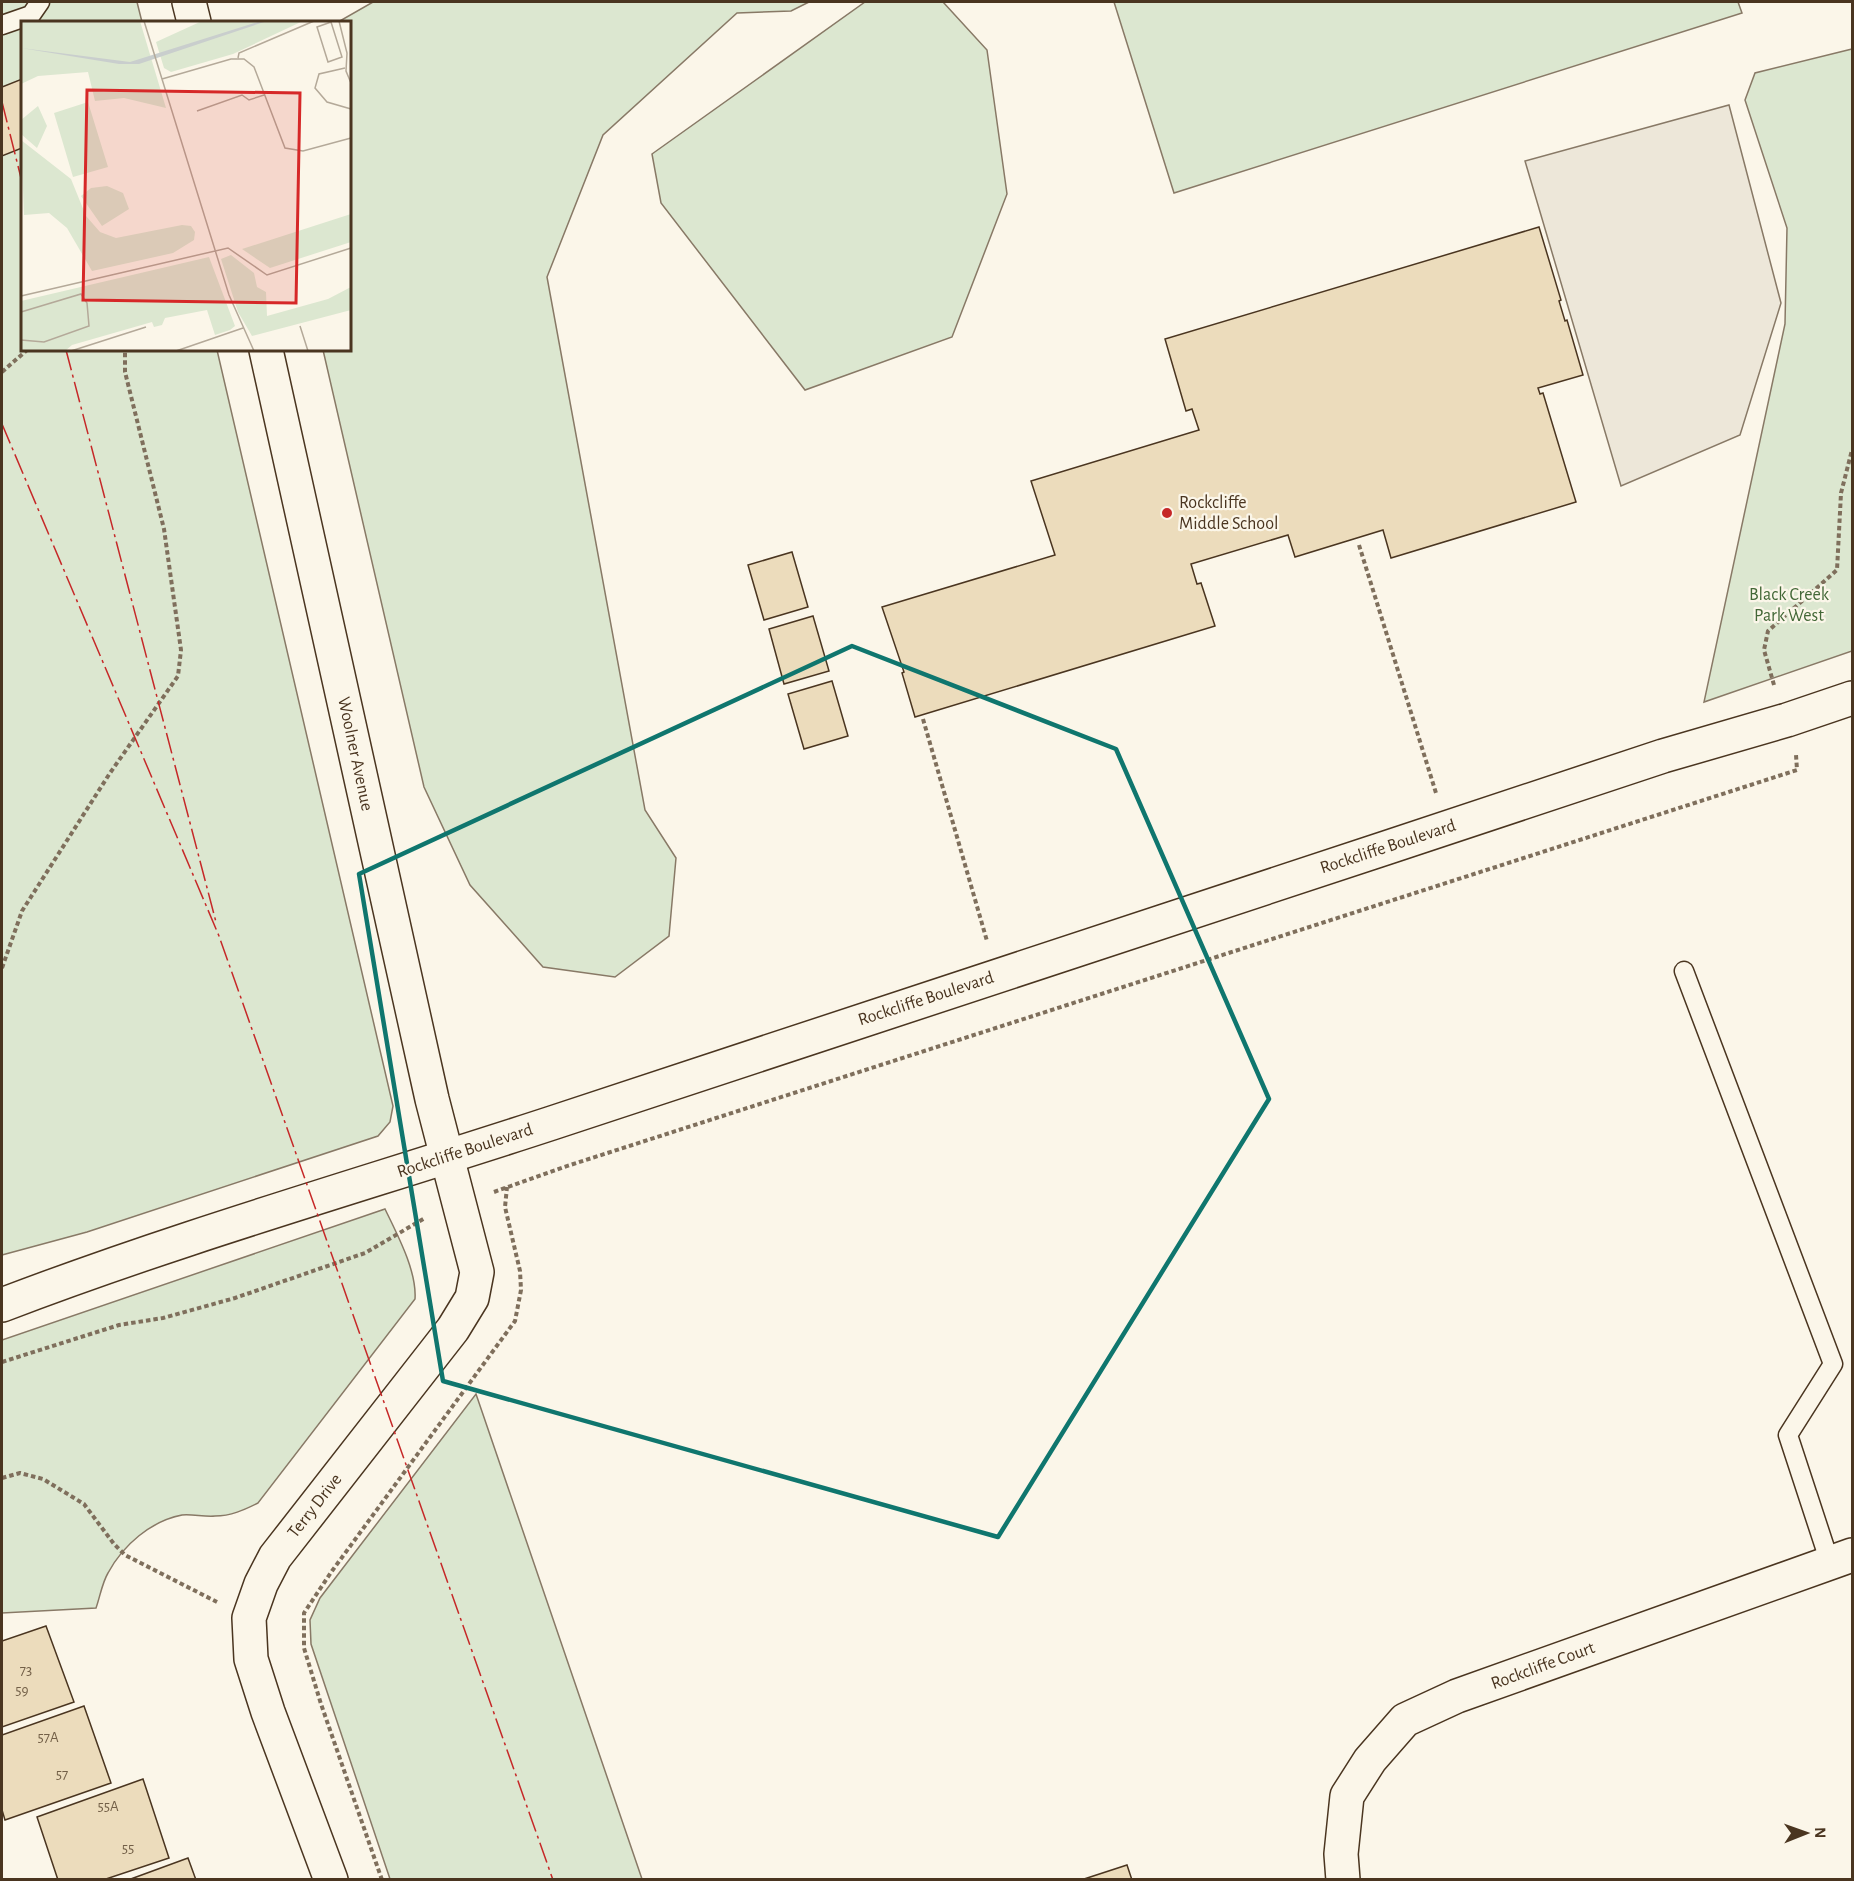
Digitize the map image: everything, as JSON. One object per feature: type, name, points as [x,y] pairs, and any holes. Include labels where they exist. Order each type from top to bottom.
[{"type":"street","points":[[189,2],[194,21]]},
{"type":"street","name":"Woolner Avenue","points":[[266,351],[432,1100],[447,1157]]},
{"type":"street","name":"Rockcliffe Boulevard","points":[[2,1305],[64,1281],[175,1244],[447,1157],[1663,756],[1787,720],[1852,698]]},
{"type":"street","name":"Terry Drive","points":[[331,1880],[268,1712],[251,1659],[249,1618],[261,1584],[276,1557],[453,1329],[472,1298],[477,1272],[447,1157]]},
{"type":"street","name":"Rockcliffe Court","points":[[1343,1880],[1341,1854],[1347,1796],[1370,1760],[1405,1720],[1458,1696],[1841,1559]]},
{"type":"lane","points":[[2,24],[30,15],[40,2]]},
{"type":"lane","points":[[1684,971],[1833,1364],[1788,1435],[1841,1559]]},
{"type":"path","points":[[2,372],[26,351]]},
{"type":"path","points":[[2,968],[22,911],[110,773],[178,676],[181,650],[164,529],[125,372],[125,351]]},
{"type":"path","points":[[382,1880],[304,1648],[304,1613],[332,1571],[515,1321],[520,1304],[521,1280],[505,1207],[507,1187],[1797,770],[1796,751],[1764,650],[1768,631],[1837,570],[1841,494],[1852,450]]},
{"type":"path","points":[[1359,545],[1437,797]]},
{"type":"path","points":[[923,719],[988,944]]},
{"type":"path","points":[[2,1362],[119,1325],[163,1318],[235,1298],[365,1253],[427,1217]]},
{"type":"path","points":[[2,1478],[20,1473],[43,1479],[84,1504],[125,1555],[249,1618]]},
{"type":"highlighted area","points":[[852,646],[1116,749],[1269,1099],[998,1537],[443,1381],[359,874]]},
{"type":"green space","points":[[2,2],[137,2],[142,21],[21,21],[21,351],[217,351],[393,1106],[390,1122],[378,1136],[87,1232],[2,1255]]},
{"type":"green space","points":[[373,2],[809,2],[791,11],[737,13],[603,135],[547,277],[645,810],[676,858],[669,936],[615,977],[543,967],[470,885],[424,787],[323,351],[351,351],[351,21],[340,21]]},
{"type":"green space","points":[[865,2],[943,2],[987,50],[1007,194],[952,337],[805,390],[661,203],[652,154]]},
{"type":"green space","points":[[1114,2],[1738,2],[1742,13],[1174,193]]},
{"type":"green space","name":"Black Creek Park West","points":[[1852,49],[1852,651],[1704,702],[1785,324],[1787,228],[1745,100],[1755,73]]},
{"type":"green space","points":[[385,1209],[410,1265],[415,1299],[258,1503],[226,1515],[182,1515],[149,1529],[130,1544],[114,1563],[104,1581],[96,1608],[2,1613],[2,1340]]},
{"type":"green space","points":[[476,1394],[642,1879],[390,1879],[311,1644],[310,1620],[320,1598]]},
{"type":"shaded area","points":[[1729,105],[1781,303],[1740,435],[1621,486],[1525,161]]},
{"type":"building","points":[[21,79],[21,148],[2,156],[2,87]]},
{"type":"building","points":[[1539,227],[1561,300],[1559,301],[1583,375],[1538,388],[1540,394],[1543,393],[1576,502],[1391,558],[1383,530],[1295,557],[1288,535],[1191,564],[1197,584],[1201,583],[1215,626],[915,717],[902,673],[904,672],[882,607],[1055,555],[1031,481],[1199,430],[1192,409],[1186,411],[1165,339]]},
{"type":"building","points":[[792,552],[808,607],[764,620],[748,565]]},
{"type":"building","points":[[813,616],[829,671],[784,684],[769,629]]},
{"type":"building","points":[[832,681],[848,736],[804,749],[788,694]]},
{"type":"building","points":[[46,1626],[74,1702],[2,1727],[2,1641]]},
{"type":"building","points":[[84,1706],[111,1783],[5,1820],[2,1810],[2,1735]]},
{"type":"building","points":[[143,1779],[169,1858],[103,1880],[58,1880],[37,1817]]},
{"type":"building","points":[[188,1858],[196,1880],[128,1880]]},
{"type":"building","points":[[1127,1865],[1132,1880],[1081,1880]]},
{"type":"power","points":[[2,102],[21,178]]},
{"type":"power","points":[[66,351],[216,922]]},
{"type":"power","points":[[2,424],[219,936],[553,1880]]},
{"type":"place","name":"Rockcliffe Middle School","points":[[1167,513]]}]
